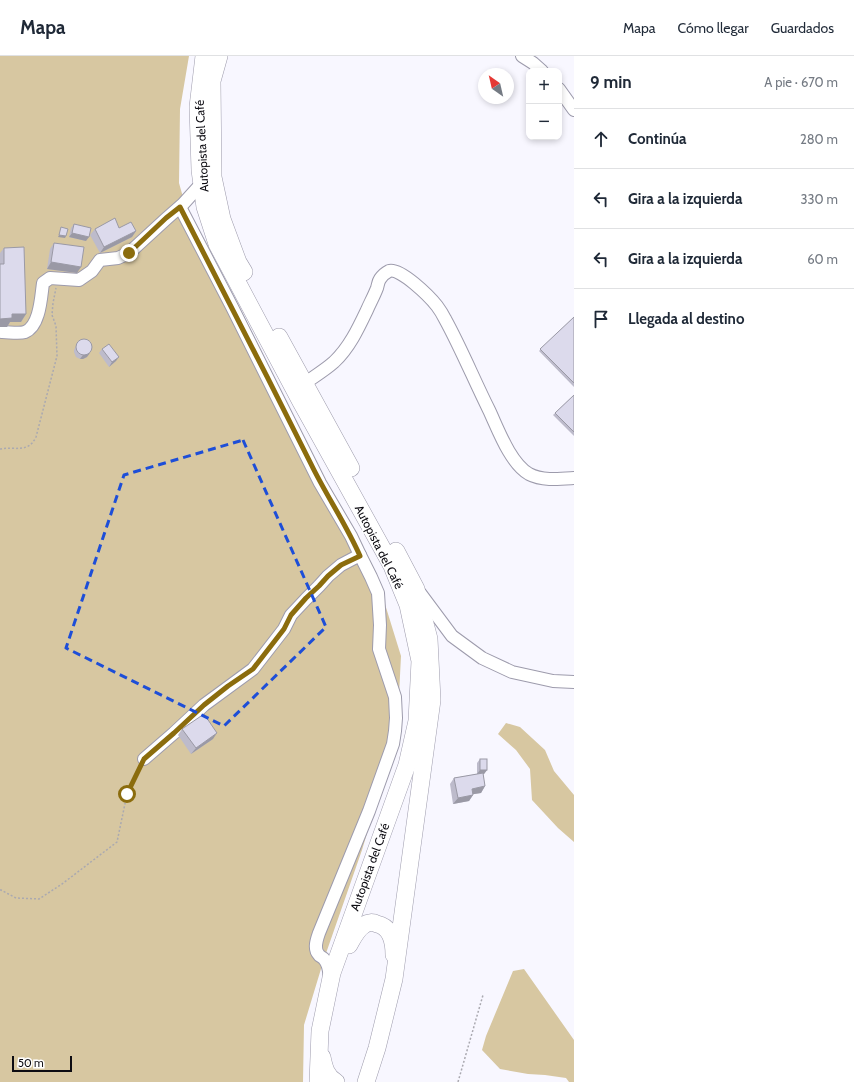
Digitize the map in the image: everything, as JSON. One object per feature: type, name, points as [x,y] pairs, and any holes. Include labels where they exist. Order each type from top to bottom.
[{"type":"highway","name":"Autopista del Café","points":[[204,56],[198,107],[200,170],[205,207],[217,244],[301,402],[392,566],[408,605],[420,661],[418,721],[407,765],[331,978],[320,1031],[318,1082]]},
{"type":"highway","name":"Autopista del Café","points":[[219,56],[212,81],[213,177],[222,219],[238,262],[416,589],[429,639],[432,700],[394,979],[377,1048],[366,1082]]},
{"type":"highway","points":[[331,978],[356,932],[364,925],[372,923],[386,928],[392,938],[394,946],[394,979]]},
{"type":"highway","points":[[320,1031],[322,1058],[325,1069],[328,1076],[336,1082]]},
{"type":"highway","points":[[352,1082],[362,1073],[377,1048]]},
{"type":"street","points":[[522,56],[539,68]]},
{"type":"street","points":[[562,93],[574,110]]},
{"type":"street","points":[[2,332],[24,332],[32,327],[38,315],[43,283],[50,278],[79,280],[92,271],[100,260],[118,258],[129,253],[166,218],[180,207],[202,183]]},
{"type":"street","points":[[180,207],[320,483],[372,576],[378,593],[380,625],[379,649],[395,697],[396,725],[393,744],[374,796],[316,943],[318,955],[325,959],[331,978]]},
{"type":"street","points":[[305,383],[329,366],[340,355],[348,345],[364,317],[380,279],[388,272],[397,272],[415,285],[438,307],[502,438],[516,462],[522,469],[529,474],[538,477],[555,479],[574,478]]},
{"type":"street","points":[[144,759],[204,705],[253,669],[284,629],[291,615],[306,598],[341,565],[360,556]]},
{"type":"street","points":[[416,589],[452,636],[482,658],[512,672],[553,681],[574,682]]},
{"type":"path","points":[[0,449],[13,449],[28,446],[33,443],[36,437],[57,356],[56,326],[52,315],[57,278]]},
{"type":"path","points":[[0,890],[16,898],[39,899],[62,884],[118,842],[127,794],[144,759]]},
{"type":"path","points":[[458,1082],[483,995]]},
{"type":"highlighted area","points":[[243,440],[326,627],[224,726],[66,648],[124,475]]},
{"type":"shaded area","points":[[0,56],[189,56],[180,109],[179,183],[199,254],[380,588],[401,656],[397,734],[362,850],[324,959],[304,1025],[303,1082],[0,1082]]},
{"type":"shaded area","points":[[506,723],[520,727],[545,750],[554,771],[574,795],[574,842],[558,828],[532,800],[530,769],[516,750],[498,734]]},
{"type":"shaded area","points":[[524,969],[574,1040],[574,1082],[569,1082],[566,1078],[500,1069],[482,1050],[486,1036],[513,971]]},
{"type":"building","points":[[115,218],[119,228],[131,222],[136,231],[104,247],[95,229]]},
{"type":"building","points":[[74,224],[91,228],[89,237],[72,233]]},
{"type":"building","points":[[61,227],[68,229],[66,236],[59,235]]},
{"type":"building","points":[[54,243],[84,247],[81,267],[51,262]]},
{"type":"building","points":[[24,247],[26,314],[12,314],[12,318],[0,319],[0,264],[4,264],[4,248]]},
{"type":"building","points":[[574,317],[574,383],[540,349]]},
{"type":"building","points":[[84,339],[91,344],[92,347],[87,354],[84,355],[77,350],[76,347],[81,340]]},
{"type":"building","points":[[109,344],[119,357],[112,362],[102,349]]},
{"type":"building","points":[[574,395],[574,432],[555,413]]},
{"type":"building","points":[[204,714],[217,733],[196,748],[182,729]]},
{"type":"building","points":[[480,759],[487,759],[487,770],[480,770]]},
{"type":"building","points":[[483,773],[485,786],[472,789],[473,795],[458,798],[454,778]]},
{"type":"route","points":[[127,794],[144,759],[204,705],[253,669],[284,629],[291,615],[306,598],[341,565],[360,556],[351,536],[320,483],[180,207],[166,218],[129,253]]}]
